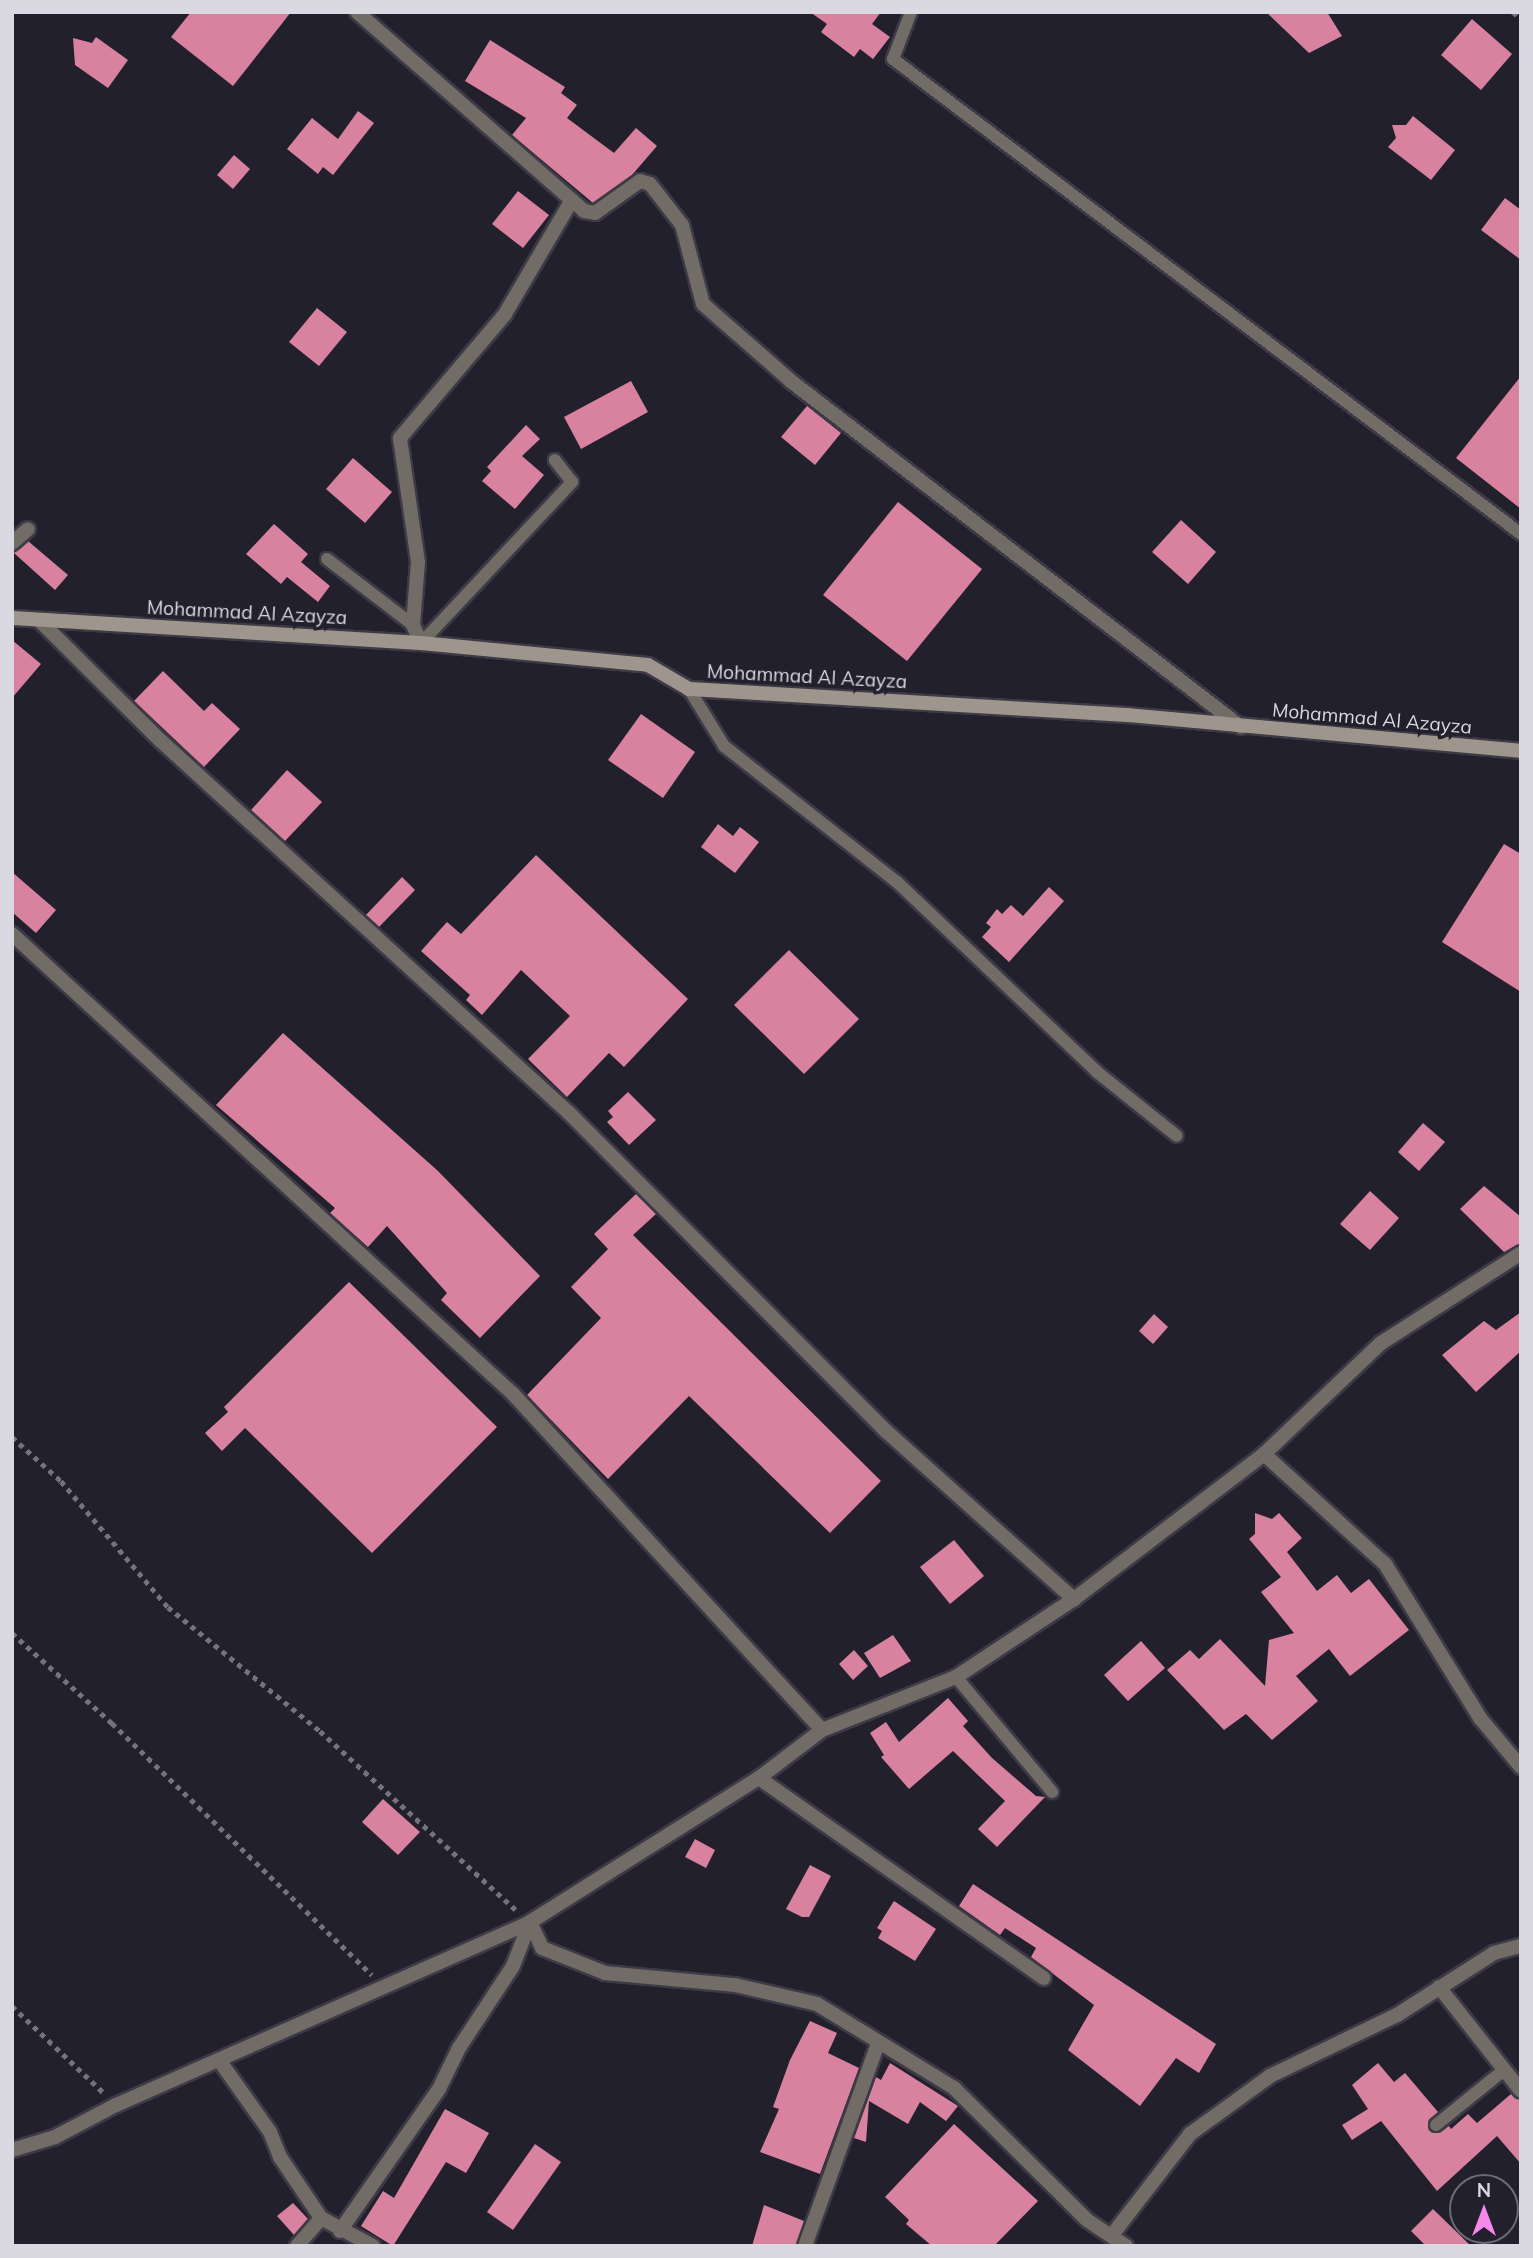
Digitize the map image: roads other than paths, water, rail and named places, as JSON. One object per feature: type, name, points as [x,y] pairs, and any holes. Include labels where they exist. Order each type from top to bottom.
[{"type":"main road","name":"Mohammad Al Azayza","points":[[12,618],[421,643],[648,665],[689,689],[1128,715],[1521,751]]},
{"type":"street","points":[[357,12],[572,200],[596,213],[640,181],[650,184],[682,225],[703,304],[792,382],[1241,727]]},
{"type":"street","points":[[421,643],[412,625],[418,562],[400,438],[505,314],[572,200]]},
{"type":"street","points":[[12,543],[28,529]]},
{"type":"street","points":[[40,621],[161,741],[569,1113],[887,1432],[1074,1599]]},
{"type":"street","points":[[12,934],[513,1394],[822,1730]]},
{"type":"street","points":[[12,2150],[55,2137],[116,2105],[530,1922],[759,1777],[822,1730],[956,1676],[1074,1599],[1264,1454],[1381,1343],[1521,1254]]},
{"type":"street","points":[[1264,1454],[1385,1564],[1480,1718],[1521,1767]]},
{"type":"street","points":[[759,1777],[1044,1978]]},
{"type":"street","points":[[530,1922],[542,1948],[605,1973],[783,1994],[817,2004],[954,2088],[1087,2220],[1126,2246]]},
{"type":"street","points":[[340,2231],[439,2089],[458,2048],[513,1966],[530,1922]]},
{"type":"street","points":[[1111,2235],[1190,2134],[1270,2076],[1397,2015],[1494,1953],[1521,1947]]},
{"type":"street","points":[[1439,1987],[1521,2091]]},
{"type":"street","points":[[805,2246],[878,2043]]},
{"type":"street","points":[[219,2060],[270,2132],[280,2157],[321,2218],[340,2231],[373,2246]]},
{"type":"street","points":[[297,2246],[321,2218]]},
{"type":"lane","points":[[911,12],[893,59],[1521,534]]},
{"type":"lane","points":[[421,643],[572,482],[555,460]]},
{"type":"lane","points":[[327,559],[412,625]]},
{"type":"lane","points":[[689,689],[724,746],[897,882],[1097,1072],[1177,1136]]},
{"type":"lane","points":[[956,1676],[1052,1792]]},
{"type":"lane","points":[[1436,2125],[1504,2070]]}]
